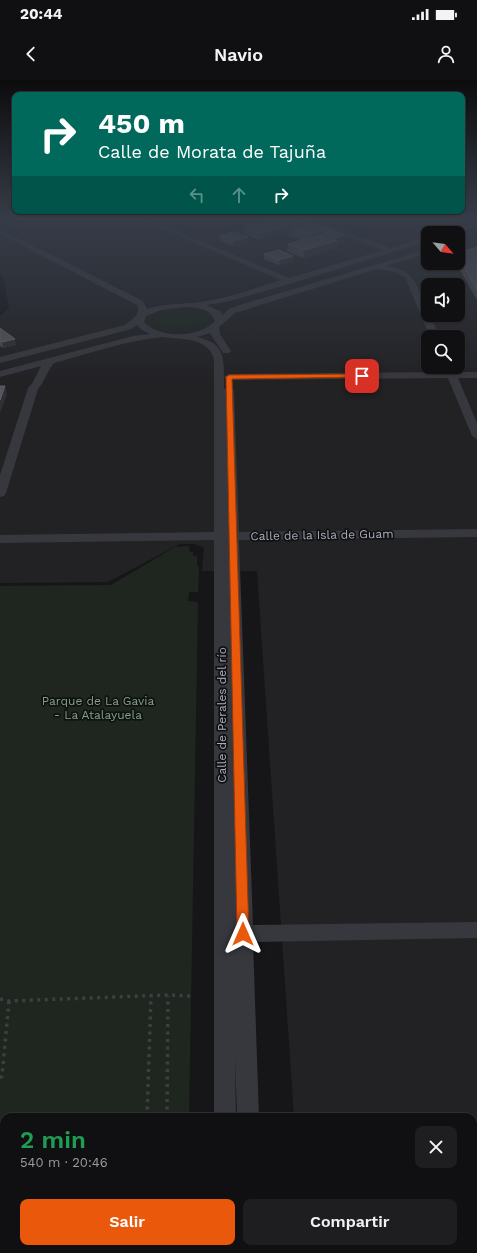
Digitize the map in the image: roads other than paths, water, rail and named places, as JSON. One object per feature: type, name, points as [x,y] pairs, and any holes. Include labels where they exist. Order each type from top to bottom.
[{"type":"street","points":[[80,272],[136,300],[143,307],[142,316]]},
{"type":"street","points":[[92,272],[151,301],[205,307],[216,312],[220,317],[218,324]]},
{"type":"street","points":[[271,272],[290,280]]},
{"type":"street","points":[[193,305],[222,301],[318,272]]},
{"type":"street","points":[[0,375],[140,338],[202,333],[218,324],[226,315],[238,309],[359,272]]},
{"type":"street","points":[[400,272],[408,276],[432,330]]},
{"type":"street","points":[[408,276],[409,272]]},
{"type":"street","points":[[0,360],[120,330],[128,327],[142,316],[156,308],[178,304]]},
{"type":"street","name":"Calle de Perales del río","points":[[142,316],[139,322],[146,330],[212,345],[218,354],[227,536]]},
{"type":"street","name":"Calle de Perales del río","points":[[218,324],[215,334],[228,355],[229,377],[227,536],[233,935],[225,1113]]},
{"type":"street","points":[[0,493],[33,388],[38,384],[44,366],[50,362]]},
{"type":"street","points":[[229,377],[421,372]]},
{"type":"street","points":[[465,373],[477,375]]},
{"type":"street","points":[[450,374],[477,436]]},
{"type":"street","points":[[0,375],[26,378],[31,382],[33,388]]},
{"type":"street","name":"Calle de la Isla de Guam","points":[[0,539],[477,533]]},
{"type":"street","points":[[233,935],[477,930]]},
{"type":"street","name":"Calle de Perales del río","points":[[233,935],[248,1113]]},
{"type":"park label","name":"Parque de La Gavia - La Atalayuela","points":[[98,708]]}]
